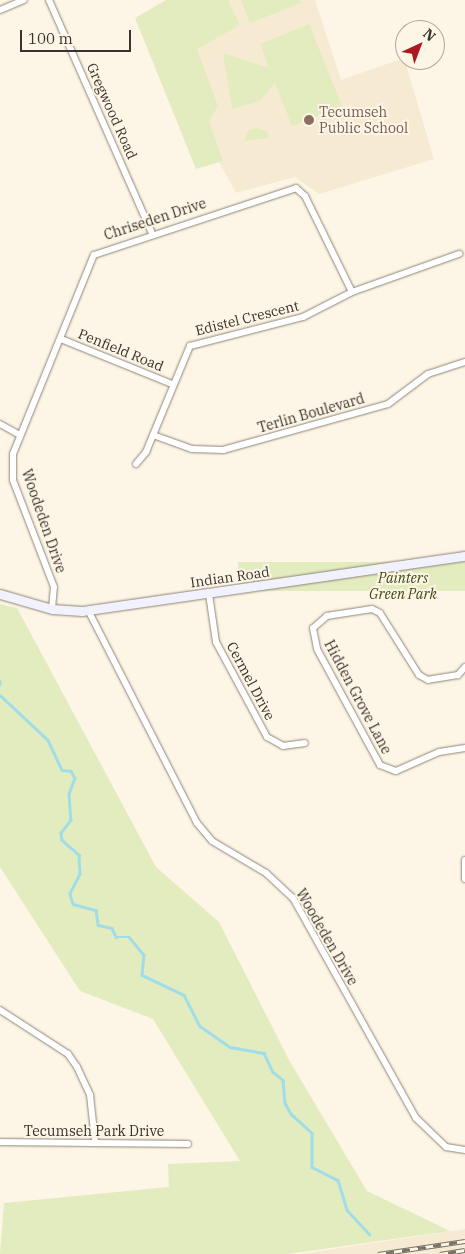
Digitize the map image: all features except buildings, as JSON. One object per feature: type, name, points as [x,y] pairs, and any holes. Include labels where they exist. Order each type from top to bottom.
[{"type":"street","points":[[0,10],[24,0]]},
{"type":"street","name":"Gregwood Road","points":[[49,0],[152,232]]},
{"type":"street","name":"Chriseden Drive","points":[[20,435],[94,255],[152,232],[296,188],[305,196],[352,292]]},
{"type":"street","name":"Edistel Crescent","points":[[136,464],[153,435],[172,384],[190,346],[303,318],[352,292],[459,254]]},
{"type":"street","name":"Penfield Road","points":[[61,339],[172,384]]},
{"type":"street","name":"Terlin Boulevard","points":[[153,435],[192,449],[223,450],[388,404],[428,374],[465,362]]},
{"type":"street","points":[[0,424],[20,435]]},
{"type":"street","name":"Woodeden Drive","points":[[20,435],[13,454],[13,480],[54,587],[52,609]]},
{"type":"street","name":"Indian Road","points":[[0,594],[52,609],[88,610],[465,556]]},
{"type":"street","name":"Cermel Drive","points":[[209,594],[216,642],[267,737],[283,746],[305,742]]},
{"type":"street","name":"Woodeden Drive","points":[[88,610],[197,822],[212,840],[266,873],[293,898],[416,1118],[446,1147],[465,1150]]},
{"type":"street","name":"Hidden Grove Lane","points":[[465,667],[458,675],[428,680],[419,675],[380,613],[372,610],[327,616],[313,628],[317,649],[380,765],[396,770],[439,752],[465,748]]},
{"type":"street","points":[[465,860],[465,879]]},
{"type":"street","points":[[0,1010],[68,1054],[77,1067],[90,1095],[95,1141]]},
{"type":"street","name":"Tecumseh Park Drive","points":[[0,1142],[95,1141],[188,1144]]},
{"type":"shaded area","name":"Tecumseh Public School","points":[[186,0],[315,0],[341,80],[395,61],[395,70],[408,70],[434,159],[319,194],[295,177],[236,193],[145,29]]},
{"type":"shaded area","points":[[465,1229],[465,1254],[300,1254]]},
{"type":"green space","points":[[166,0],[228,0],[240,25],[197,49],[218,106],[209,121],[223,161],[196,169],[135,18]]},
{"type":"green space","points":[[241,0],[300,0],[301,3],[250,23]]},
{"type":"green space","points":[[309,24],[342,106],[292,126],[275,83],[260,101],[232,109],[223,53],[269,68],[260,44]]},
{"type":"green space","points":[[257,128],[268,132],[268,138],[244,141],[248,131]]},
{"type":"green space","name":"Painters Green Park","points":[[238,562],[465,562],[465,591],[238,591]]},
{"type":"green space","points":[[0,604],[17,608],[156,867],[219,922],[289,1060],[367,1191],[450,1231],[288,1254],[0,1254],[4,1203],[169,1187],[168,1164],[240,1161],[153,1019],[80,991],[0,867]]},
{"type":"waterway","points":[[0,695],[48,740],[62,770],[71,771],[75,778],[69,794],[71,820],[61,833],[62,840],[79,855],[80,874],[70,894],[73,904],[96,910],[98,925],[112,928],[116,937],[129,937],[144,955],[142,975],[184,995],[200,1026],[230,1047],[264,1053],[273,1072],[283,1080],[285,1103],[291,1114],[312,1133],[312,1167],[338,1180],[347,1210],[369,1234]]},
{"type":"railway","points":[[378,1254],[465,1241]]},
{"type":"railway","points":[[440,1254],[465,1250]]},
{"type":"place","name":"Tecumseh Public School","points":[[309,120]]}]
